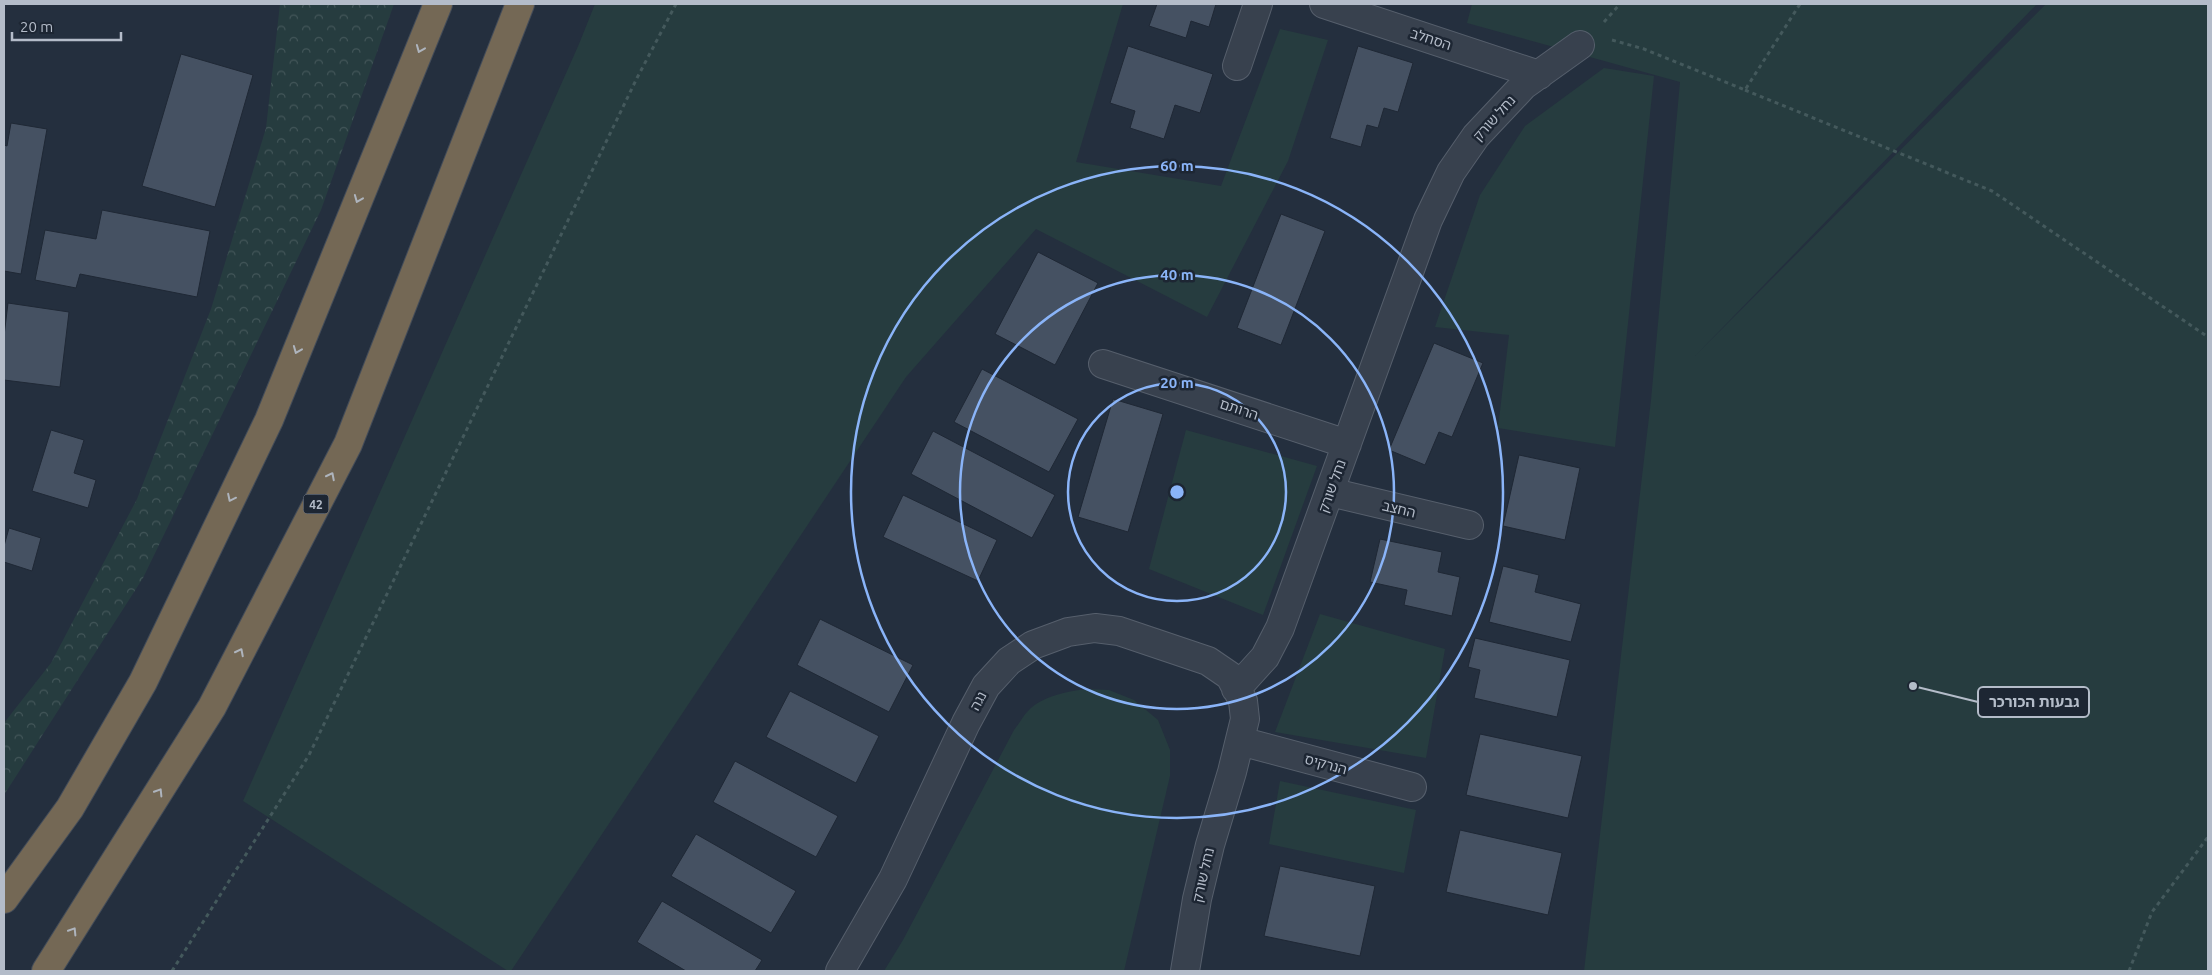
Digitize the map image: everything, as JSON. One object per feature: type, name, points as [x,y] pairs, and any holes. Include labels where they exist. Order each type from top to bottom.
[{"type":"highway","points":[[4,899],[70,808],[147,673],[269,420],[438,4]]},
{"type":"highway","name":"42","points":[[46,971],[212,706],[348,444],[520,4]]},
{"type":"street","points":[[1237,66],[1258,4]]},
{"type":"street","name":"הסחלב","points":[[1324,4],[1538,75]]},
{"type":"street","name":"נחל שורק","points":[[1187,971],[1197,899],[1245,719],[1243,701],[1236,689],[1265,657],[1280,628],[1428,220],[1451,172],[1476,136],[1524,85],[1580,45]]},
{"type":"street","name":"הרותם","points":[[1103,364],[1347,444]]},
{"type":"street","name":"החצב","points":[[1330,492],[1469,525]]},
{"type":"street","name":"נגה","points":[[840,971],[893,879],[966,723],[986,686],[1009,661],[1033,645],[1068,632],[1095,628],[1119,631],[1208,661],[1230,676],[1236,689]]},
{"type":"street","name":"הנרקיס","points":[[1240,741],[1412,787]]},
{"type":"path","points":[[172,971],[309,755],[637,78],[676,4]]},
{"type":"path","points":[[1745,90],[1800,4]]},
{"type":"path","points":[[1609,39],[1644,49],[1992,191],[2208,337]]},
{"type":"path","points":[[2129,971],[2152,912],[2208,837]]},
{"type":"green space","points":[[280,4],[394,4],[321,210],[143,578],[4,795],[4,723],[51,663],[137,499],[211,309],[266,128]]},
{"type":"green space","points":[[595,4],[1123,4],[1076,162],[1221,186],[1280,29],[1328,40],[1288,161],[1207,317],[1036,229],[906,377],[511,971],[508,971],[243,801],[579,44]]},
{"type":"green space","points":[[1472,4],[2037,4],[1695,356],[2046,4],[2208,4],[2208,971],[1584,971],[1651,400],[1680,82],[1467,23]]},
{"type":"green space","points":[[1604,68],[1654,76],[1615,447],[1498,428],[1509,335],[1435,327],[1480,195],[1525,126]]},
{"type":"green space","points":[[1186,430],[1317,466],[1263,615],[1149,569]]},
{"type":"green space","points":[[1320,614],[1445,649],[1426,758],[1275,732]]},
{"type":"green space","points":[[1087,689],[1109,690],[1134,700],[1158,720],[1170,750],[1170,776],[1124,971],[884,971],[903,940],[1014,730],[1024,715],[1034,706],[1048,698]]},
{"type":"green space","points":[[1280,781],[1416,810],[1404,873],[1269,844]]},
{"type":"building","points":[[1157,4],[1216,4],[1209,27],[1191,21],[1186,38],[1149,26]]},
{"type":"building","points":[[1128,46],[1213,74],[1200,113],[1175,105],[1164,139],[1130,128],[1135,111],[1110,103]]},
{"type":"building","points":[[1358,46],[1413,63],[1398,112],[1384,108],[1378,128],[1367,125],[1361,147],[1330,138]]},
{"type":"building","points":[[181,54],[253,75],[215,207],[142,186]]},
{"type":"building","points":[[11,123],[47,129],[21,274],[4,271],[4,145],[7,146]]},
{"type":"building","points":[[102,210],[210,231],[197,297],[80,274],[76,288],[35,280],[45,230],[96,239]]},
{"type":"building","points":[[1281,214],[1325,231],[1281,345],[1237,328]]},
{"type":"building","points":[[1038,252],[1098,283],[1055,365],[995,334]]},
{"type":"building","points":[[8,303],[69,312],[60,387],[4,380],[4,336]]},
{"type":"building","points":[[1434,343],[1483,363],[1452,437],[1439,432],[1425,465],[1389,450]]},
{"type":"building","points":[[982,369],[1078,419],[1049,472],[954,422]]},
{"type":"building","points":[[1113,399],[1163,414],[1128,532],[1078,517]]},
{"type":"building","points":[[51,430],[84,440],[74,473],[96,480],[88,508],[32,491]]},
{"type":"building","points":[[933,431],[1055,495],[1032,538],[911,474]]},
{"type":"building","points":[[1519,455],[1580,468],[1565,540],[1503,526]]},
{"type":"building","points":[[903,495],[997,540],[978,581],[883,537]]},
{"type":"building","points":[[9,528],[41,538],[32,571],[4,562],[4,546]]},
{"type":"building","points":[[1380,539],[1442,552],[1438,572],[1460,577],[1452,616],[1404,605],[1407,590],[1370,582]]},
{"type":"building","points":[[1503,566],[1539,575],[1535,592],[1581,604],[1571,642],[1489,622]]},
{"type":"building","points":[[820,619],[913,665],[889,712],[797,665]]},
{"type":"building","points":[[1475,638],[1570,660],[1557,717],[1474,698],[1480,670],[1468,667]]},
{"type":"building","points":[[790,691],[879,736],[856,783],[766,737]]},
{"type":"building","points":[[1480,734],[1582,756],[1568,818],[1466,795]]},
{"type":"building","points":[[735,761],[838,816],[816,857],[713,802]]},
{"type":"building","points":[[1460,830],[1562,853],[1548,915],[1446,892]]},
{"type":"building","points":[[696,834],[796,891],[771,933],[671,876]]},
{"type":"building","points":[[1280,866],[1375,886],[1360,956],[1264,936]]},
{"type":"building","points":[[662,901],[762,960],[755,971],[686,971],[637,942]]},
{"type":"place","name":"גבעות הכורכר","points":[[1913,686]]}]
